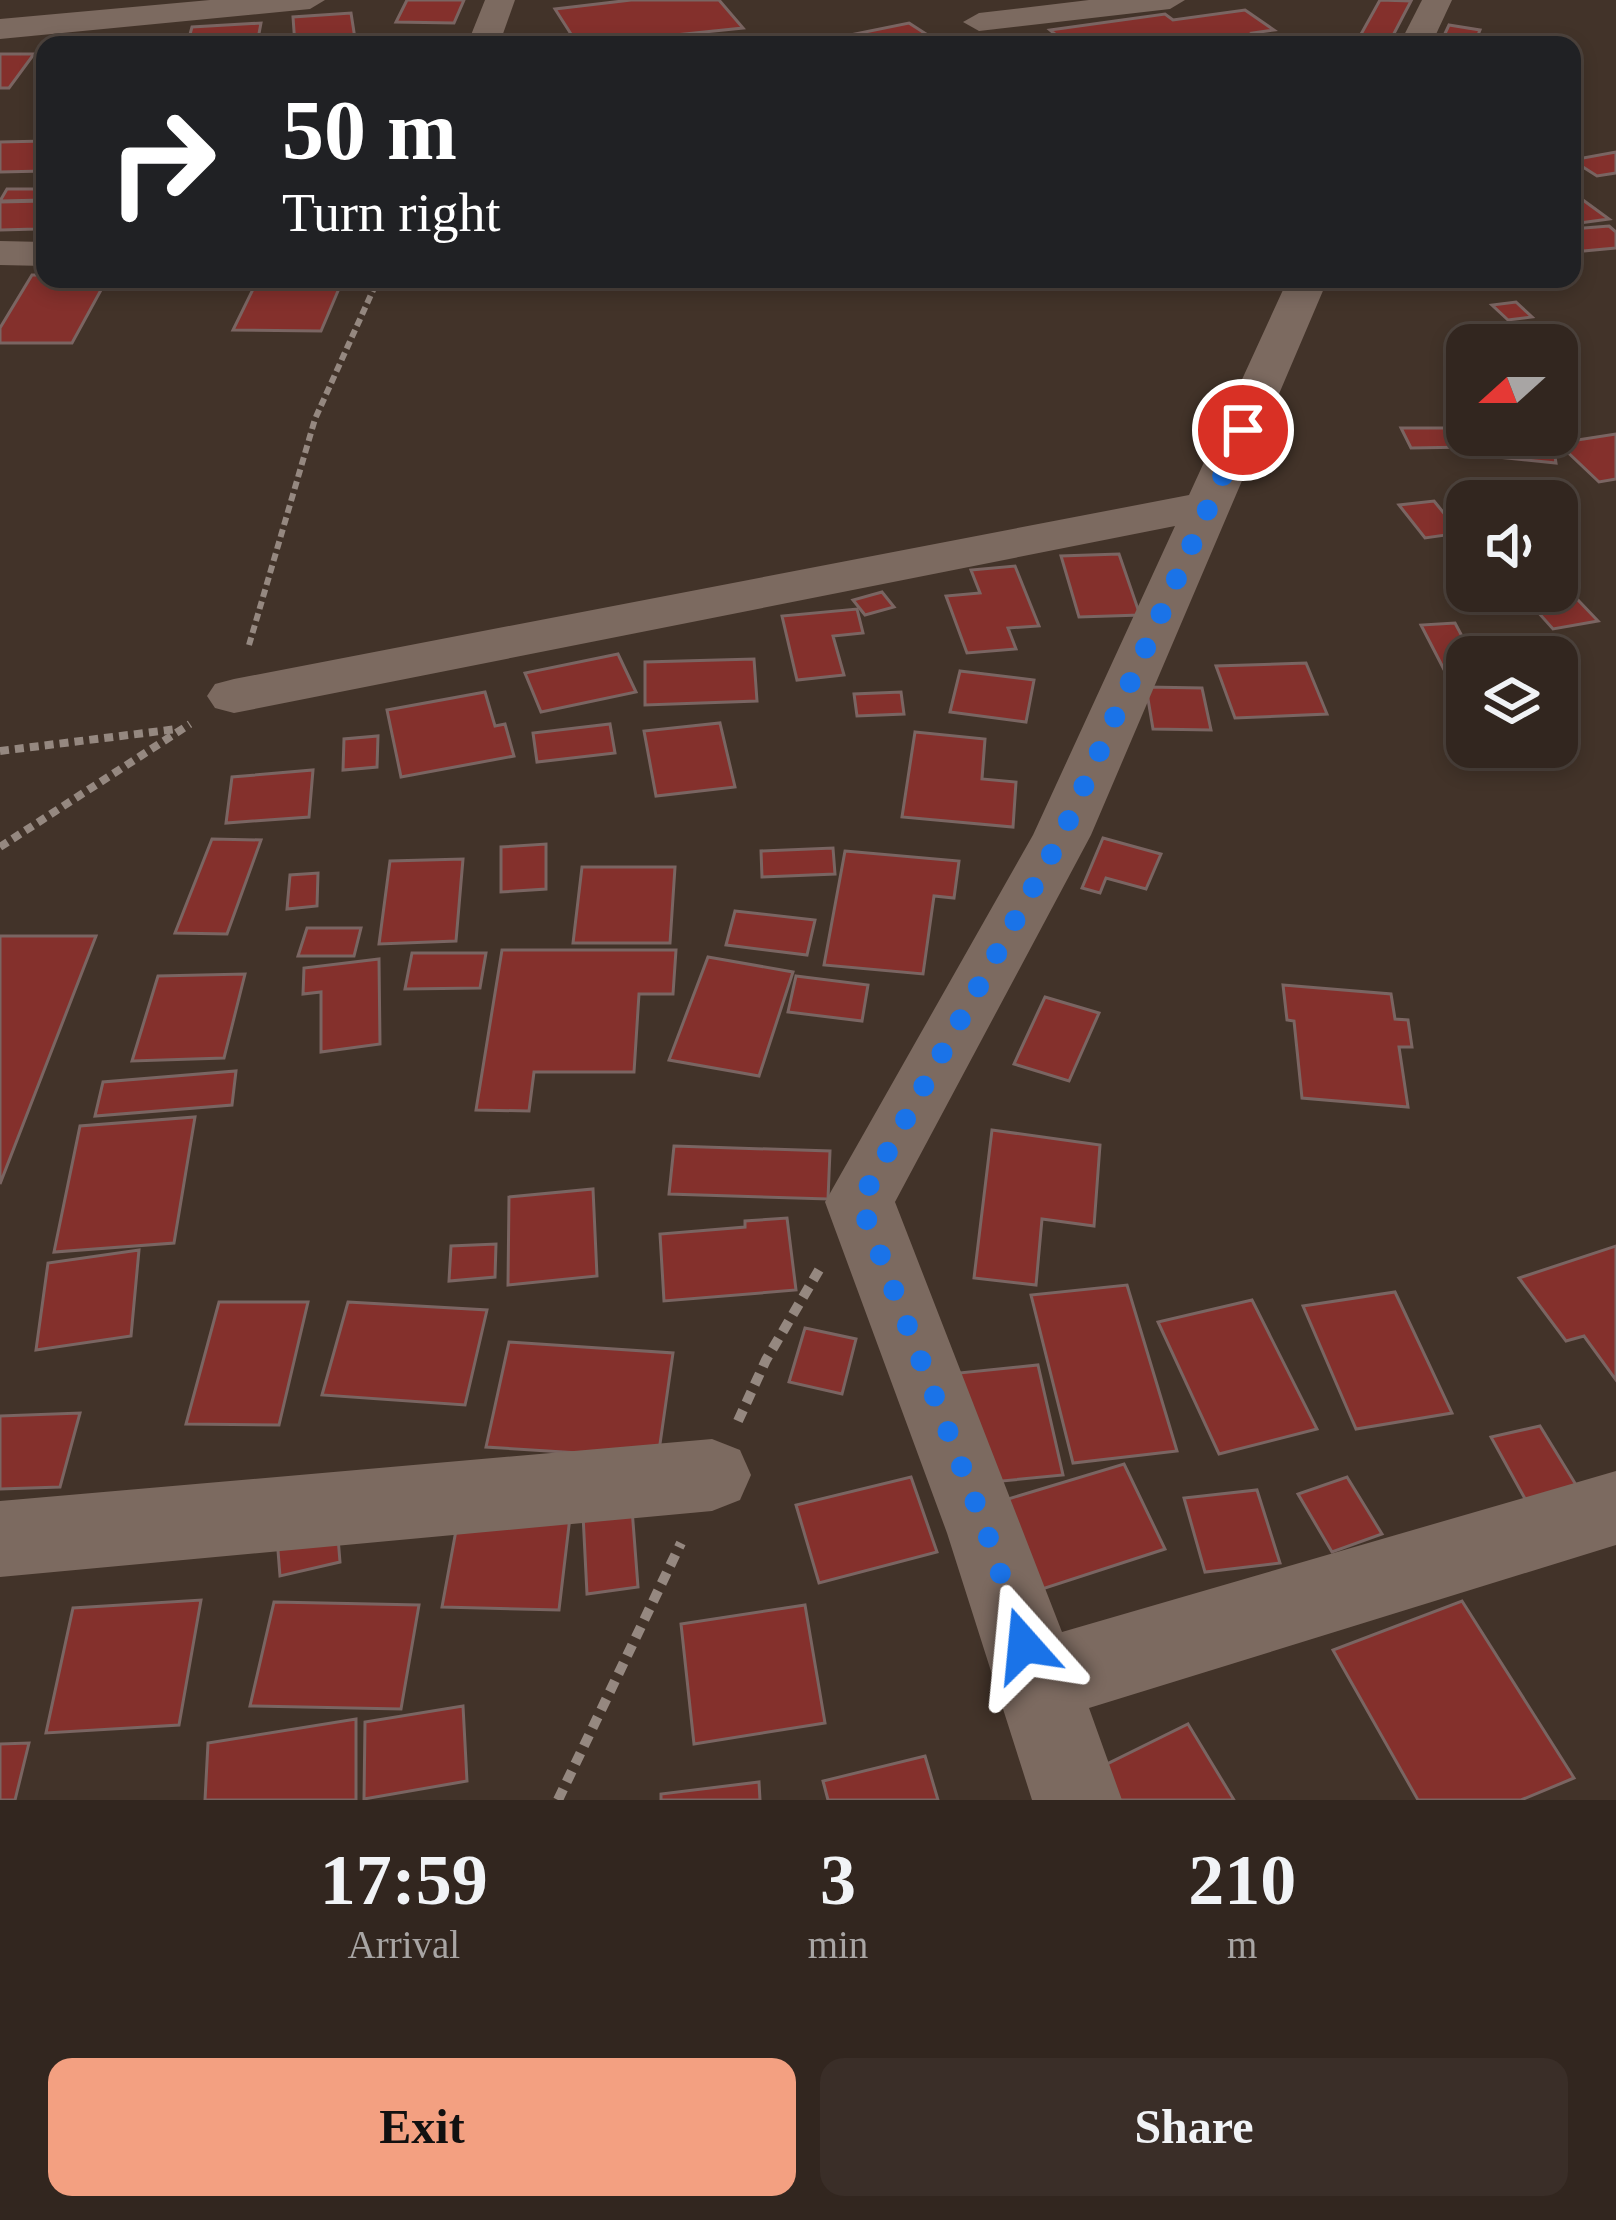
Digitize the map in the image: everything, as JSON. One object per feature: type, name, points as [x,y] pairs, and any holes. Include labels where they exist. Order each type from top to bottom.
[{"type":"street","points":[[0,29],[310,0]]},
{"type":"street","points":[[486,36],[500,0]]},
{"type":"street","points":[[980,22],[1170,0]]},
{"type":"street","points":[[1419,36],[1437,0]]},
{"type":"street","points":[[0,253],[36,254]]},
{"type":"street","points":[[1077,1800],[987,1533],[860,1202],[1062,835],[1304,288]]},
{"type":"street","points":[[234,696],[1210,505]]},
{"type":"street","points":[[0,1539],[712,1475]]},
{"type":"street","points":[[1037,1682],[1616,1508]]},
{"type":"path","points":[[0,847],[234,696],[315,419],[374,288]]},
{"type":"path","points":[[0,751],[183,729]]},
{"type":"building","points":[[407,0],[464,0],[454,23],[396,22]]},
{"type":"building","points":[[631,0],[719,0],[743,28],[665,36],[572,36],[555,9]]},
{"type":"building","points":[[1380,0],[1411,1],[1393,36],[1360,36]]},
{"type":"building","points":[[1245,10],[1274,30],[1253,33],[1257,36],[1057,36],[1050,30],[1165,14],[1173,20]]},
{"type":"building","points":[[351,13],[355,36],[294,36],[293,17]]},
{"type":"building","points":[[261,23],[259,36],[190,36],[192,27]]},
{"type":"building","points":[[909,23],[929,36],[845,36]]},
{"type":"building","points":[[1449,25],[1480,30],[1478,36],[1444,36]]},
{"type":"building","points":[[0,54],[34,54],[9,88],[0,88]]},
{"type":"building","points":[[36,141],[36,171],[0,172],[0,142]]},
{"type":"building","points":[[1616,152],[1616,173],[1597,176],[1581,166],[1581,158]]},
{"type":"building","points":[[7,189],[36,189],[36,200],[0,201]]},
{"type":"building","points":[[1581,199],[1609,219],[1581,223]]},
{"type":"building","points":[[36,201],[36,229],[0,230],[0,202]]},
{"type":"building","points":[[1609,226],[1616,232],[1616,248],[1581,251],[1581,228]]},
{"type":"building","points":[[32,275],[36,275],[36,288],[102,288],[72,343],[0,343],[0,328]]},
{"type":"building","points":[[254,288],[339,288],[321,331],[233,330]]},
{"type":"building","points":[[1516,302],[1532,317],[1508,320],[1492,305]]},
{"type":"building","points":[[1401,428],[1446,428],[1446,447],[1411,448]]},
{"type":"building","points":[[1616,434],[1616,479],[1599,482],[1572,456],[1578,456],[1578,440]]},
{"type":"building","points":[[1555,456],[1556,463],[1496,457]]},
{"type":"building","points":[[1434,501],[1446,516],[1446,535],[1425,538],[1399,505]]},
{"type":"building","points":[[1119,554],[1140,615],[1079,617],[1061,556]]},
{"type":"building","points":[[1015,566],[1039,626],[1008,628],[1016,649],[967,653],[946,596],[980,593],[971,570]]},
{"type":"building","points":[[882,592],[894,607],[865,615],[853,600]]},
{"type":"building","points":[[1578,600],[1598,621],[1553,629],[1538,612],[1578,612]]},
{"type":"building","points":[[857,609],[863,633],[833,636],[844,675],[797,680],[782,616]]},
{"type":"building","points":[[1455,623],[1462,636],[1446,636],[1446,673],[1421,625]]},
{"type":"building","points":[[618,654],[636,692],[541,712],[525,673]]},
{"type":"building","points":[[754,659],[757,701],[645,705],[645,662]]},
{"type":"building","points":[[1306,663],[1327,714],[1235,718],[1216,666]]},
{"type":"building","points":[[960,671],[1034,680],[1026,722],[950,712]]},
{"type":"building","points":[[1146,687],[1202,688],[1211,730],[1153,729]]},
{"type":"building","points":[[485,692],[495,726],[505,724],[514,756],[401,777],[387,710]]},
{"type":"building","points":[[901,692],[904,714],[857,716],[854,694]]},
{"type":"building","points":[[720,723],[735,787],[656,796],[644,731]]},
{"type":"building","points":[[610,724],[615,753],[537,762],[533,733]]},
{"type":"building","points":[[915,732],[985,739],[982,779],[1016,782],[1013,827],[902,817]]},
{"type":"building","points":[[378,736],[377,767],[343,770],[344,739]]},
{"type":"building","points":[[313,770],[309,817],[226,823],[232,777]]},
{"type":"building","points":[[1103,838],[1161,854],[1146,889],[1106,878],[1100,893],[1082,888]]},
{"type":"building","points":[[212,839],[261,840],[227,934],[175,933]]},
{"type":"building","points":[[546,844],[546,889],[501,892],[501,847]]},
{"type":"building","points":[[833,848],[835,874],[762,877],[761,851]]},
{"type":"building","points":[[845,851],[959,861],[954,898],[934,896],[923,974],[824,965]]},
{"type":"building","points":[[463,859],[456,941],[379,944],[390,861]]},
{"type":"building","points":[[582,867],[675,867],[670,943],[573,943]]},
{"type":"building","points":[[318,873],[317,906],[287,909],[290,875]]},
{"type":"building","points":[[735,911],[815,920],[807,955],[726,945]]},
{"type":"building","points":[[307,928],[361,928],[354,956],[298,956]]},
{"type":"building","points":[[0,936],[96,936],[0,1184]]},
{"type":"building","points":[[502,950],[676,950],[673,994],[639,994],[634,1072],[534,1072],[529,1111],[476,1110]]},
{"type":"building","points":[[412,953],[486,953],[480,988],[405,989]]},
{"type":"building","points":[[708,957],[793,972],[759,1076],[669,1060]]},
{"type":"building","points":[[379,959],[380,1044],[321,1052],[321,992],[303,994],[304,968]]},
{"type":"building","points":[[245,974],[224,1058],[132,1061],[158,976]]},
{"type":"building","points":[[796,976],[868,985],[862,1021],[788,1012]]},
{"type":"building","points":[[1283,985],[1391,994],[1395,1019],[1408,1020],[1412,1047],[1399,1047],[1408,1107],[1302,1098],[1294,1021],[1287,1020]]},
{"type":"building","points":[[1045,997],[1099,1013],[1069,1081],[1014,1064]]},
{"type":"building","points":[[236,1071],[232,1105],[95,1116],[103,1082]]},
{"type":"building","points":[[195,1117],[174,1243],[54,1252],[80,1126]]},
{"type":"building","points":[[992,1130],[1100,1145],[1094,1226],[1042,1219],[1036,1285],[974,1278]]},
{"type":"building","points":[[674,1146],[830,1151],[828,1199],[669,1194]]},
{"type":"building","points":[[593,1189],[597,1276],[508,1285],[509,1197]]},
{"type":"building","points":[[787,1218],[796,1290],[664,1301],[660,1234],[745,1227],[745,1221]]},
{"type":"building","points":[[496,1244],[495,1277],[449,1281],[451,1246]]},
{"type":"building","points":[[1616,1246],[1616,1380],[1584,1336],[1566,1341],[1519,1278]]},
{"type":"building","points":[[139,1250],[131,1336],[36,1350],[48,1263]]},
{"type":"building","points":[[1127,1285],[1177,1451],[1073,1463],[1031,1295]]},
{"type":"building","points":[[1395,1292],[1452,1413],[1356,1429],[1303,1306]]},
{"type":"building","points":[[1252,1300],[1317,1429],[1219,1454],[1158,1322]]},
{"type":"building","points":[[219,1302],[308,1302],[279,1425],[186,1424]]},
{"type":"building","points":[[348,1302],[487,1310],[465,1405],[322,1395]]},
{"type":"building","points":[[805,1328],[856,1339],[842,1394],[789,1382]]},
{"type":"building","points":[[509,1342],[673,1353],[658,1458],[486,1447]]},
{"type":"building","points":[[1038,1365],[1063,1475],[981,1483],[959,1373]]},
{"type":"building","points":[[80,1413],[60,1487],[0,1489],[0,1416]]},
{"type":"building","points":[[1540,1426],[1581,1493],[1529,1506],[1491,1437]]},
{"type":"building","points":[[1124,1464],[1165,1549],[1033,1592],[995,1503]]},
{"type":"building","points":[[911,1477],[937,1552],[819,1583],[796,1505]]},
{"type":"building","points":[[1347,1477],[1382,1534],[1332,1552],[1298,1494]]},
{"type":"building","points":[[1257,1490],[1280,1563],[1205,1572],[1184,1498]]},
{"type":"building","points":[[632,1509],[638,1587],[587,1594],[583,1515]]},
{"type":"building","points":[[459,1514],[570,1517],[559,1610],[442,1607]]},
{"type":"building","points":[[337,1525],[340,1562],[280,1576],[277,1538]]},
{"type":"building","points":[[201,1600],[179,1725],[46,1733],[73,1608]]},
{"type":"building","points":[[1462,1601],[1574,1778],[1521,1800],[1418,1800],[1333,1650]]},
{"type":"building","points":[[274,1602],[419,1605],[401,1709],[250,1706]]},
{"type":"building","points":[[805,1605],[825,1723],[694,1744],[681,1624]]},
{"type":"building","points":[[463,1706],[467,1781],[364,1799],[365,1722]]},
{"type":"building","points":[[356,1719],[356,1800],[205,1800],[208,1743]]},
{"type":"building","points":[[1188,1724],[1234,1800],[1114,1800],[1097,1769]]},
{"type":"building","points":[[29,1743],[15,1800],[0,1800],[0,1744]]},
{"type":"building","points":[[925,1756],[938,1800],[828,1800],[823,1781]]},
{"type":"building","points":[[759,1782],[760,1800],[661,1800],[661,1794]]},
{"type":"route","points":[[1024,1645],[987,1533],[860,1202],[1062,835],[1243,430]]}]
